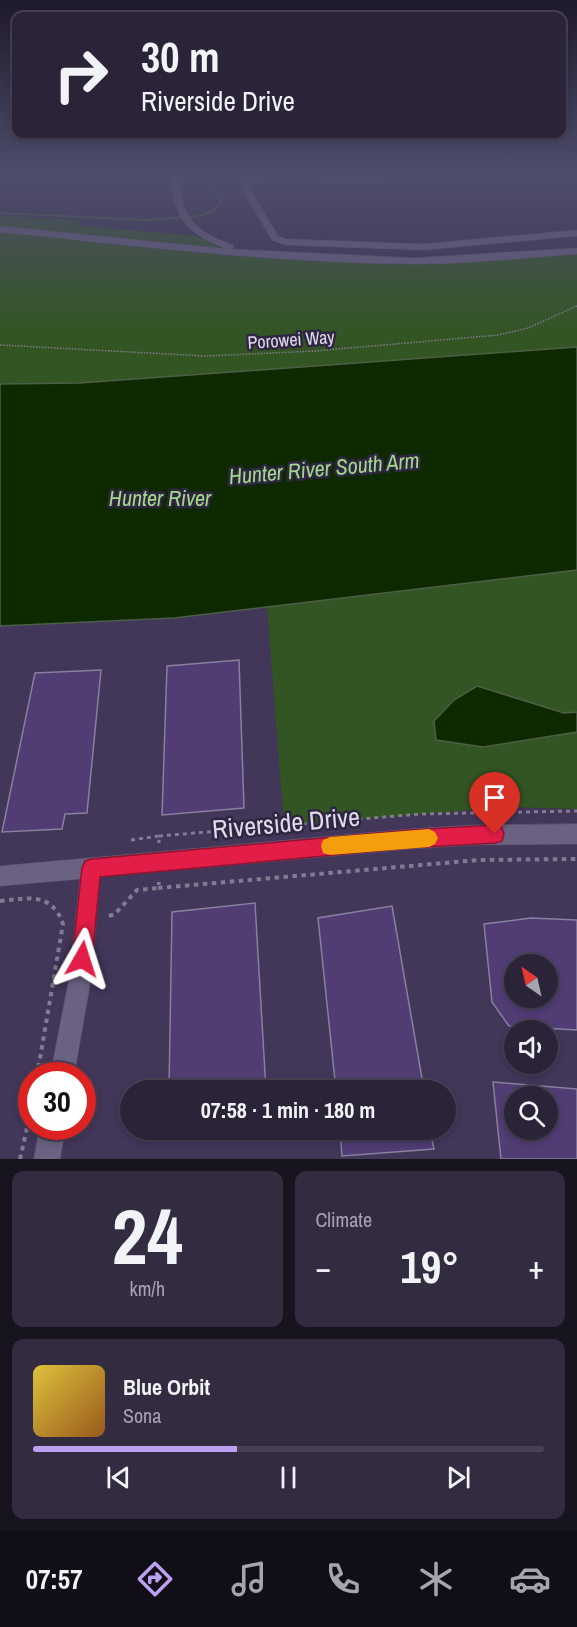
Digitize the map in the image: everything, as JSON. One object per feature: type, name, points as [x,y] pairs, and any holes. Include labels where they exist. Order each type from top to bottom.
[{"type":"street","points":[[192,228],[218,243],[259,255]]},
{"type":"street","points":[[269,228],[275,238],[285,242],[423,246],[577,233]]},
{"type":"street","points":[[0,229],[259,255],[413,261],[577,251]]},
{"type":"street","name":"Riverside Drive","points":[[0,876],[410,839],[474,835],[577,834]]},
{"type":"street","points":[[65,1062],[80,979],[91,868]]},
{"type":"street","points":[[46,1159],[49,1140]]},
{"type":"path","name":"Porowei Way","points":[[0,345],[205,356],[315,351],[498,335],[528,328],[577,306]]},
{"type":"path","points":[[131,840],[324,820],[500,809],[577,811]]},
{"type":"path","points":[[159,836],[159,843]]},
{"type":"path","points":[[109,916],[115,914],[137,890],[478,860],[577,860]]},
{"type":"path","points":[[158,888],[159,882]]},
{"type":"path","points":[[0,901],[41,898],[61,915],[62,921],[39,1062]]},
{"type":"path","points":[[62,921],[70,920]]},
{"type":"path","points":[[20,1159],[24,1140]]},
{"type":"shaded area","points":[[0,228],[107,228],[196,236],[222,248],[217,255],[418,263],[577,253],[577,347],[80,383],[0,384]]},
{"type":"shaded area","points":[[577,570],[577,809],[506,807],[284,826],[267,607]]},
{"type":"shaded area","points":[[267,607],[285,826],[506,807],[577,809],[577,1159],[0,1159],[0,626],[174,618]]},
{"type":"water","name":"Hunter River","points":[[577,347],[577,570],[174,618],[0,626],[0,384],[80,383]]},
{"type":"water","points":[[477,686],[564,713],[577,712],[577,732],[483,747],[436,740],[434,721],[454,700]]},
{"type":"building","points":[[239,660],[244,808],[162,815],[167,666]]},
{"type":"building","points":[[101,670],[87,813],[65,814],[62,829],[2,832],[35,673]]},
{"type":"building","points":[[255,903],[265,1080],[169,1080],[172,912]]},
{"type":"building","points":[[392,906],[422,1080],[335,1080],[318,918]]},
{"type":"building","points":[[531,918],[577,920],[577,1030],[558,1029],[558,1020],[505,1020],[492,1002],[484,924]]},
{"type":"building","points":[[493,1082],[541,1086],[504,1086],[504,1140],[558,1140],[558,1087],[577,1089],[577,1159],[501,1159]]},
{"type":"building","points":[[341,1140],[432,1140],[434,1149],[342,1156]]},
{"type":"slow traffic","points":[[330,846],[429,838]]},
{"type":"route","points":[[82,959],[91,868],[410,839],[495,834]]},
{"type":"water label","name":"Hunter River South Arm","points":[[324,468]]}]
